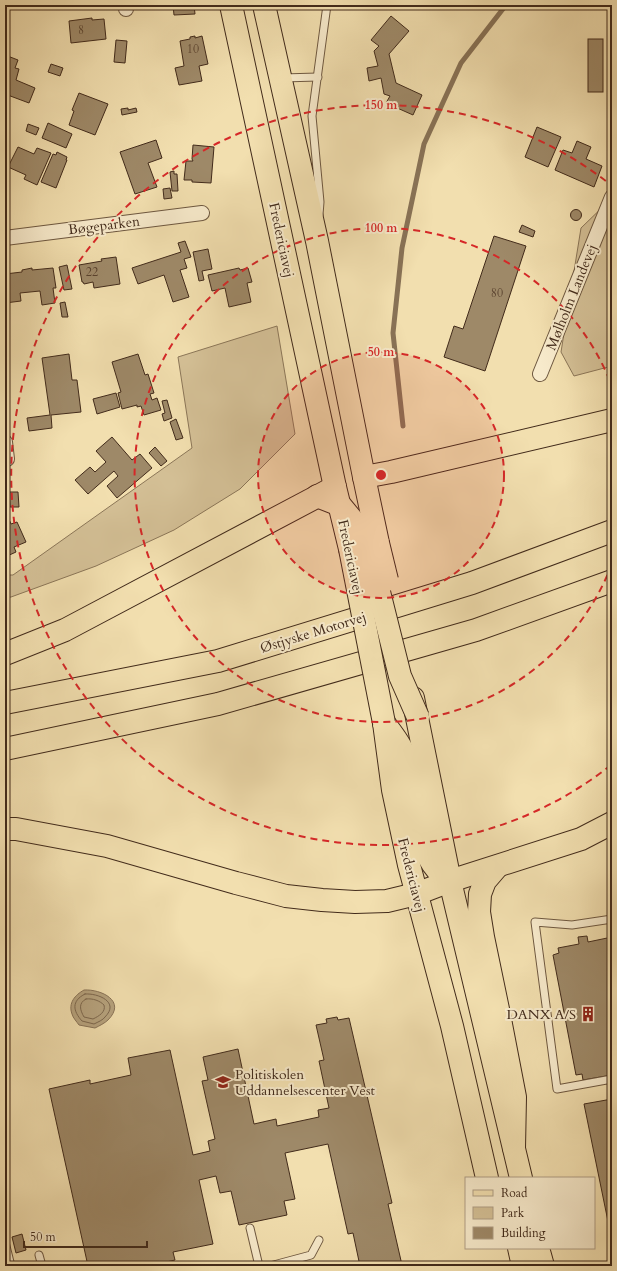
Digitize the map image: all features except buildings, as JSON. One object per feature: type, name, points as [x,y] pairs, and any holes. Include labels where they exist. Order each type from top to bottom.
[{"type":"main road","name":"Fredericiavej","points":[[231,5],[331,496]]},
{"type":"main road","name":"Fredericiavej","points":[[264,5],[317,241],[364,477],[365,547],[384,724],[393,790],[416,894],[452,1026],[487,1177]]},
{"type":"main road","points":[[5,654],[65,630],[331,496],[364,477],[612,420]]},
{"type":"main road","points":[[331,496],[364,534],[365,547],[400,676],[418,717],[450,881],[521,1177]]},
{"type":"main road","name":"Østjyske Motorvej","points":[[5,703],[218,661],[472,583],[612,531]]},
{"type":"main road","points":[[5,749],[218,704],[476,630],[612,581]]},
{"type":"main road","points":[[384,724],[402,750],[413,804],[428,855],[438,872],[450,881]]},
{"type":"main road","points":[[5,829],[16,829],[107,846],[286,896],[355,902],[387,901],[416,894],[450,881],[581,839],[612,823]]},
{"type":"main road","points":[[496,867],[485,881],[480,894],[479,912],[515,1097],[514,1148]]},
{"type":"main road","points":[[479,1145],[495,1177]]},
{"type":"main road","points":[[505,1249],[509,1266]]},
{"type":"main road","points":[[519,1249],[523,1266]]},
{"type":"main road","points":[[538,1249],[543,1266]]},
{"type":"street","name":"Mølholm Landevej","points":[[540,374],[612,197]]},
{"type":"street","name":"Bøgeparken","points":[[5,238],[202,213]]},
{"type":"street","points":[[5,442],[7,459]]},
{"type":"lane","points":[[317,241],[320,202],[312,116],[327,5]]},
{"type":"lane","points":[[280,78],[318,76]]},
{"type":"lane","points":[[612,919],[572,924],[535,922],[557,1089],[612,1079]]},
{"type":"lane","points":[[250,1228],[259,1266]]},
{"type":"lane","points":[[270,1266],[311,1255],[319,1240]]},
{"type":"lane","points":[[5,1242],[11,1266]]},
{"type":"lane","points":[[40,1255],[42,1266]]},
{"type":"green space","points":[[612,198],[612,366],[574,376],[561,352],[581,228]]},
{"type":"green space","points":[[277,326],[295,434],[240,489],[174,530],[96,566],[5,598],[5,575],[13,575],[192,448],[178,357]]},
{"type":"water","points":[[84,990],[91,990],[104,994],[110,998],[115,1007],[113,1013],[107,1021],[95,1028],[79,1025],[72,1014],[71,1006],[73,1000]]},
{"type":"waterway","points":[[403,426],[393,333],[402,248],[424,144],[461,63],[506,5]]},
{"type":"place","name":"DANX A/S","points":[[588,1014]]},
{"type":"place","name":"Politiskolen Uddannelsescenter Vest","points":[[223,1082]]}]
